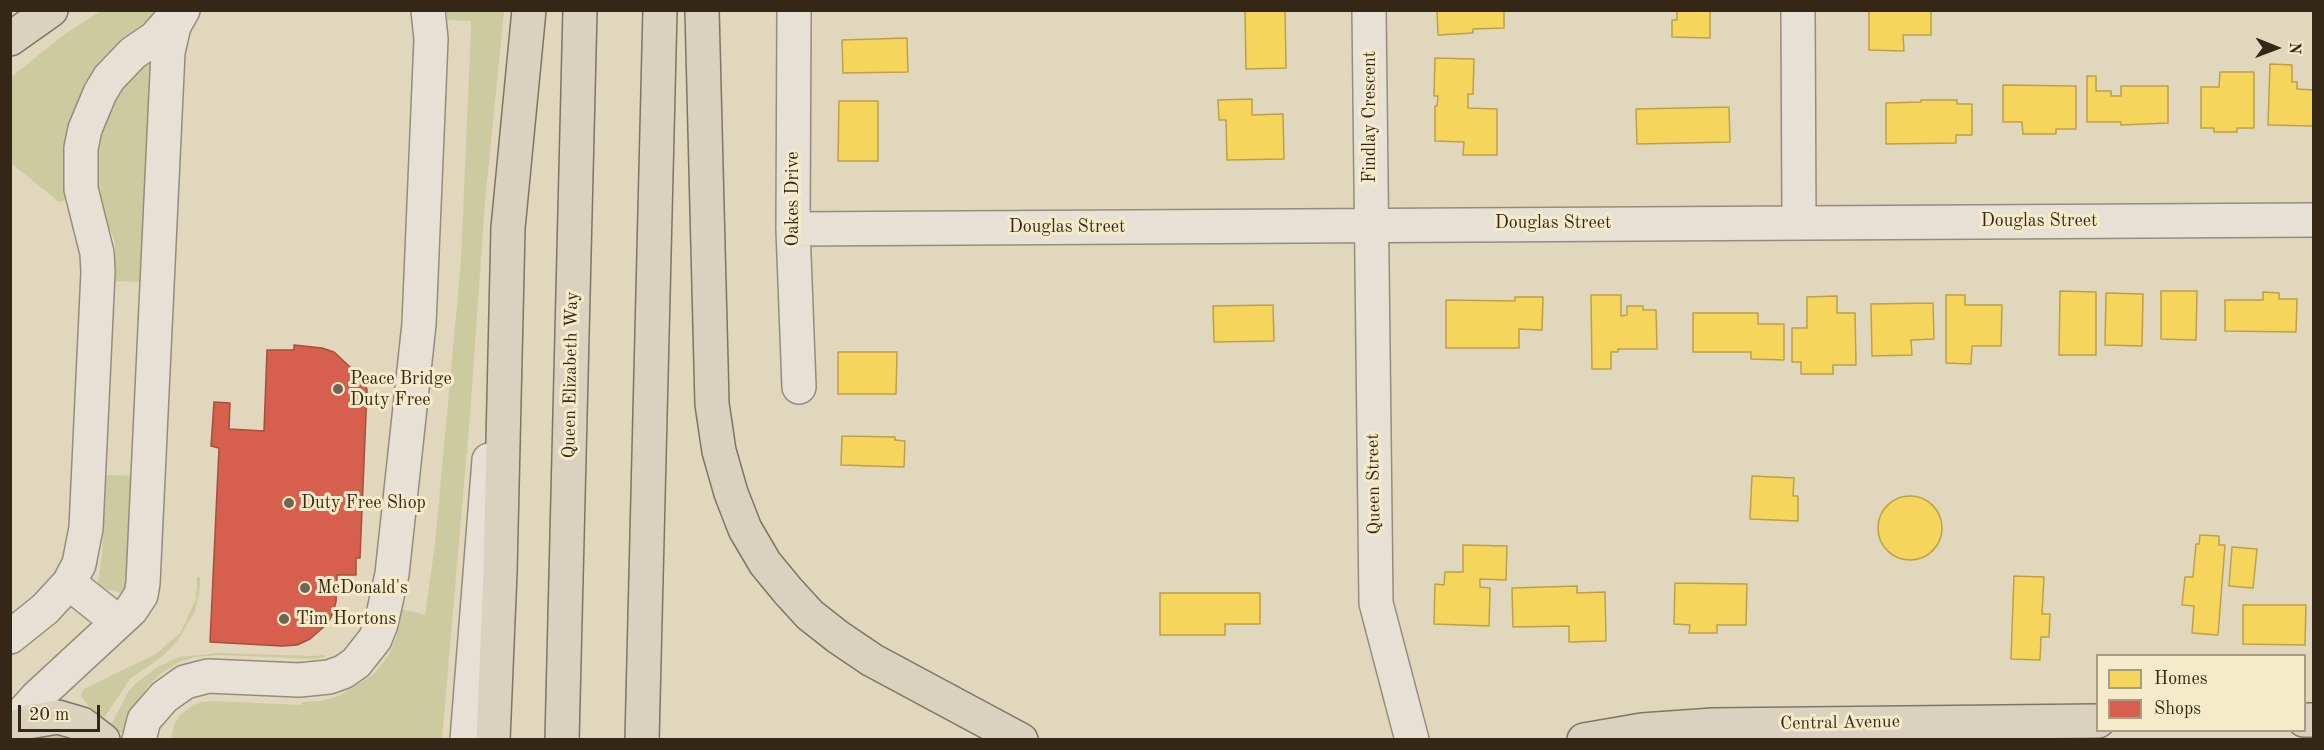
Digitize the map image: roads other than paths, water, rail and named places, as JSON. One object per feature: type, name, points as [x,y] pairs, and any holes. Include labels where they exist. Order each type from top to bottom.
[{"type":"main road","points":[[10,39],[51,10]]},
{"type":"main road","points":[[493,740],[500,572],[508,228],[529,10]]},
{"type":"main road","name":"Queen Elizabeth Way","points":[[561,740],[580,10]]},
{"type":"main road","points":[[642,740],[660,10]]},
{"type":"main road","points":[[702,10],[712,404],[718,451],[745,529],[765,563],[795,599],[820,622],[872,660],[1022,740]]},
{"type":"main road","points":[[10,729],[28,722],[58,717],[82,724],[103,740]]},
{"type":"main road","name":"Central Avenue","points":[[1584,740],[1642,730],[1713,725],[2096,721]]},
{"type":"street","points":[[10,637],[45,609],[69,583],[79,564],[86,528],[98,272],[97,253],[81,189],[81,148],[91,112],[110,78],[134,53],[155,38],[181,10]]},
{"type":"street","points":[[10,729],[37,697],[136,603],[143,583],[168,52],[174,26],[181,10]]},
{"type":"street","points":[[139,740],[144,720],[164,697],[185,682],[208,676],[299,680],[329,677],[343,672],[356,663],[371,645],[381,624],[392,574],[419,324],[431,39],[428,10]]},
{"type":"street","name":"Oakes Drive","points":[[794,10],[793,229],[799,387]]},
{"type":"street","name":"Findlay Crescent","points":[[1369,10],[1371,224]]},
{"type":"street","points":[[1798,10],[1799,222]]},
{"type":"street","name":"Douglas Street","points":[[793,229],[2313,220]]},
{"type":"street","name":"Queen Street","points":[[1371,224],[1376,603],[1412,740]]},
{"type":"street","points":[[467,740],[508,228]]},
{"type":"street","points":[[69,583],[118,621]]},
{"type":"street","points":[[159,740],[160,728],[169,700],[174,691],[185,682]]},
{"type":"place","name":"Peace Bridge Duty Free","points":[[338,389]]},
{"type":"place","name":"Duty Free Shop","points":[[289,503]]},
{"type":"place","name":"McDonald's","points":[[305,588]]},
{"type":"place","name":"Tim Hortons","points":[[284,619]]}]
